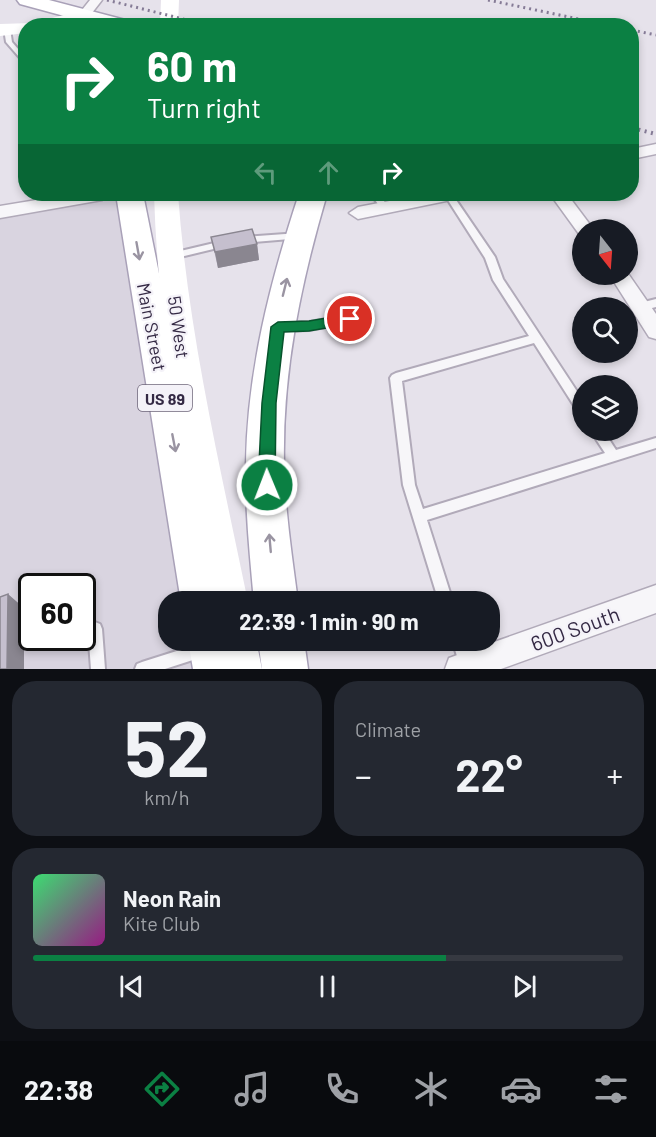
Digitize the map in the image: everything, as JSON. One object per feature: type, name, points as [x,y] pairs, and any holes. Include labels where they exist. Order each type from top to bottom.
[{"type":"main road","points":[[169,18],[170,0]]},
{"type":"main road","points":[[14,4],[67,16],[90,7],[111,18]]},
{"type":"main road","points":[[14,4],[35,18]]},
{"type":"main road","points":[[63,18],[90,7]]},
{"type":"main road","name":"Main Street","points":[[130,201],[201,591]]},
{"type":"main road","name":"50 West","points":[[166,201],[169,256],[186,380],[226,591]]},
{"type":"main road","points":[[275,591],[265,465],[278,327],[299,236],[311,201]]},
{"type":"main road","points":[[283,651],[285,669]]},
{"type":"street","points":[[0,212],[62,201]]},
{"type":"street","points":[[358,213],[380,201]]},
{"type":"street","points":[[563,201],[577,219]]},
{"type":"street","points":[[629,285],[648,305],[656,331]]},
{"type":"street","name":"600 South","points":[[463,661],[656,599]]},
{"type":"lane","points":[[11,29],[9,42],[18,53]]},
{"type":"lane","points":[[454,201],[490,257],[498,280],[572,394]]},
{"type":"lane","points":[[169,256],[242,240],[299,236]]},
{"type":"lane","points":[[278,327],[309,326],[350,319]]},
{"type":"lane","points":[[443,591],[409,485],[396,378],[536,338]]},
{"type":"lane","points":[[603,441],[613,455]]},
{"type":"lane","points":[[419,516],[656,443]]},
{"type":"lane","points":[[96,642],[98,669]]},
{"type":"lane","points":[[142,669],[224,651]]},
{"type":"shaded area","points":[[62,201],[130,201],[194,591],[158,591],[158,651],[206,651],[210,669],[0,669],[0,212]]},
{"type":"building","points":[[252,229],[257,244],[215,252],[211,237]]},
{"type":"building","points":[[8,594],[7,669],[0,669],[0,597]]},
{"type":"railway","points":[[107,0],[179,18]]},
{"type":"railway","points":[[488,0],[574,18]]},
{"type":"railway","points":[[639,31],[656,35]]},
{"type":"railway","points":[[639,130],[656,134]]},
{"type":"route","points":[[267,485],[265,465],[269,403],[278,327],[309,326],[350,319]]}]
